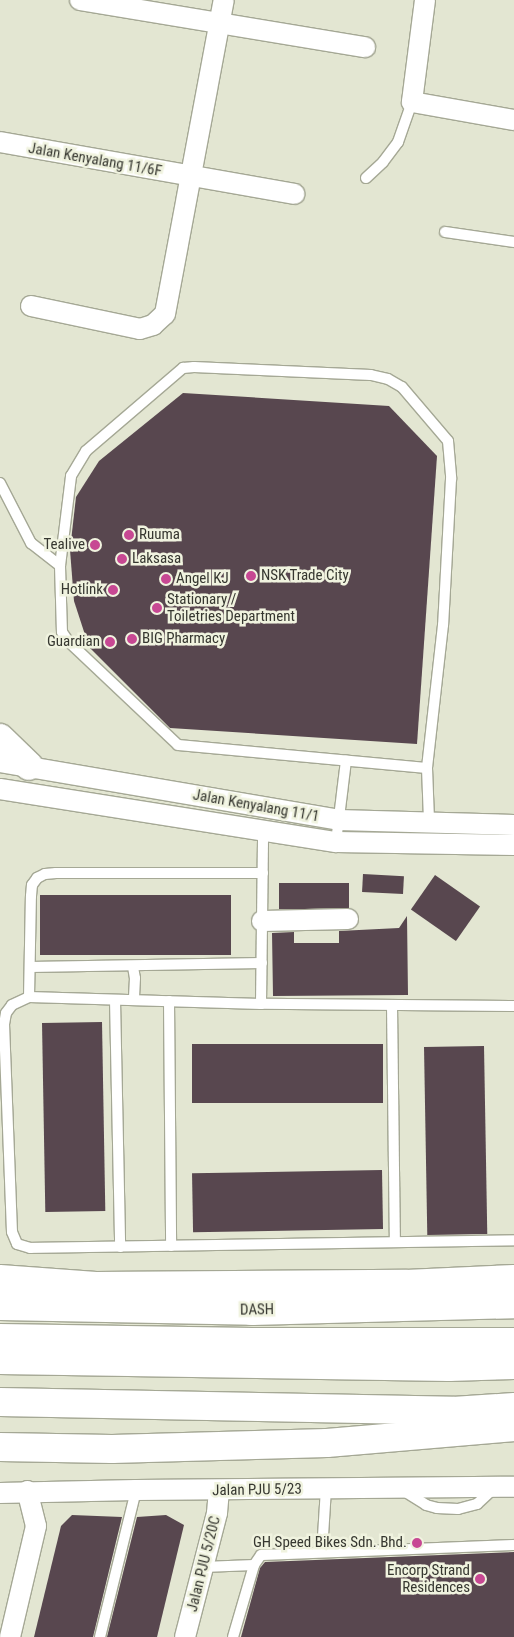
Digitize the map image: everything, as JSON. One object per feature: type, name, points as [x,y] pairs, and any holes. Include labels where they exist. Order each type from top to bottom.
[{"type":"main road","points":[[0,738],[29,766]]},
{"type":"main road","points":[[0,1279],[96,1286],[406,1284],[514,1280]]},
{"type":"main road","name":"DASH","points":[[0,1306],[252,1311],[514,1304]]},
{"type":"main road","points":[[0,1338],[514,1344]]},
{"type":"main road","points":[[449,1367],[483,1352],[514,1344]]},
{"type":"main road","points":[[0,1360],[449,1367],[514,1365]]},
{"type":"main road","points":[[0,1402],[453,1411],[514,1407]]},
{"type":"main road","points":[[0,1447],[112,1448],[328,1443],[514,1427]]},
{"type":"street","points":[[80,0],[364,48]]},
{"type":"street","points":[[31,306],[140,329],[153,325],[165,314],[189,177],[224,0]]},
{"type":"street","points":[[425,0],[412,102],[514,120]]},
{"type":"street","name":"Jalan Kenyalang 11/6F","points":[[0,142],[189,177],[294,194]]},
{"type":"street","name":"Jalan Kenyalang 11/1","points":[[0,762],[338,820],[429,821],[514,825]]},
{"type":"street","name":"Jalan Kenyalang 11/1","points":[[0,789],[336,842],[514,845]]},
{"type":"street","points":[[262,921],[348,919]]},
{"type":"street","name":"Jalan PJU 5/23","points":[[0,1493],[28,1491],[505,1487]]},
{"type":"street","name":"Jalan PJU 5/20C","points":[[185,1637],[217,1513],[219,1490]]},
{"type":"street","points":[[10,1637],[36,1526],[28,1491]]},
{"type":"lane","points":[[366,178],[383,162],[398,142],[412,102]]},
{"type":"lane","points":[[445,232],[514,242]]},
{"type":"lane","points":[[427,768],[178,745],[75,647],[62,632],[60,566],[71,476],[86,451],[183,368],[371,375],[388,379],[402,387],[448,441],[451,479],[443,624],[427,768],[429,821]]},
{"type":"lane","points":[[0,483],[31,544],[60,566]]},
{"type":"lane","points":[[336,842],[346,761]]},
{"type":"lane","points":[[261,1004],[263,832]]},
{"type":"lane","points":[[29,997],[32,885],[37,878],[44,874],[263,873]]},
{"type":"lane","points":[[30,967],[133,967],[262,963]]},
{"type":"lane","points":[[133,967],[135,978],[134,1000]]},
{"type":"lane","points":[[514,1006],[261,1004],[29,997],[12,1005],[6,1013],[4,1024],[12,1232],[17,1244],[30,1248],[514,1240]]},
{"type":"lane","points":[[115,1000],[120,1247]]},
{"type":"lane","points":[[169,1001],[171,1246]]},
{"type":"lane","points":[[392,1005],[394,1242]]},
{"type":"lane","points":[[322,1552],[326,1489]]},
{"type":"lane","points":[[100,1637],[136,1490]]},
{"type":"lane","points":[[233,1637],[254,1565],[261,1555],[514,1545]]},
{"type":"lane","points":[[203,1567],[254,1565]]},
{"type":"building","name":"NSK Trade City","points":[[183,393],[389,406],[437,456],[417,744],[170,728],[89,647],[74,601],[70,550],[76,497],[99,461]]},
{"type":"building","points":[[363,874],[404,876],[403,894],[362,892]]},
{"type":"building","points":[[435,875],[480,907],[456,941],[411,909]]},
{"type":"building","points":[[279,883],[349,883],[349,909],[279,909]]},
{"type":"building","points":[[40,895],[231,895],[231,955],[40,955]]},
{"type":"building","points":[[407,916],[408,995],[273,996],[272,933],[294,932],[294,943],[339,943],[339,931],[399,928]]},
{"type":"building","points":[[102,1022],[105,1211],[45,1212],[42,1023]]},
{"type":"building","points":[[192,1044],[383,1044],[383,1103],[192,1103]]},
{"type":"building","points":[[484,1046],[487,1234],[427,1235],[424,1047]]},
{"type":"building","points":[[382,1170],[383,1229],[193,1232],[192,1173]]},
{"type":"building","points":[[72,1515],[122,1517],[93,1637],[34,1637],[61,1526]]},
{"type":"building","points":[[166,1515],[184,1525],[157,1637],[107,1637],[137,1517]]},
{"type":"building","points":[[514,1552],[514,1637],[241,1637],[260,1568],[265,1562]]},
{"type":"place","name":"Ruuma","points":[[129,535]]},
{"type":"place","name":"Tealive","points":[[95,545]]},
{"type":"place","name":"Laksasa","points":[[122,559]]},
{"type":"place","name":"NSK Trade City","points":[[251,576]]},
{"type":"place","name":"Angel KJ","points":[[166,579]]},
{"type":"place","name":"Hotlink","points":[[113,590]]},
{"type":"place","name":"Stationary / Toiletries Department","points":[[157,608]]},
{"type":"place","name":"BIG Pharmacy","points":[[132,639]]},
{"type":"place","name":"Guardian","points":[[110,642]]},
{"type":"place","name":"GH Speed Bikes Sdn. Bhd.","points":[[417,1543]]},
{"type":"place","name":"Encorp Strand Residences","points":[[480,1579]]}]
